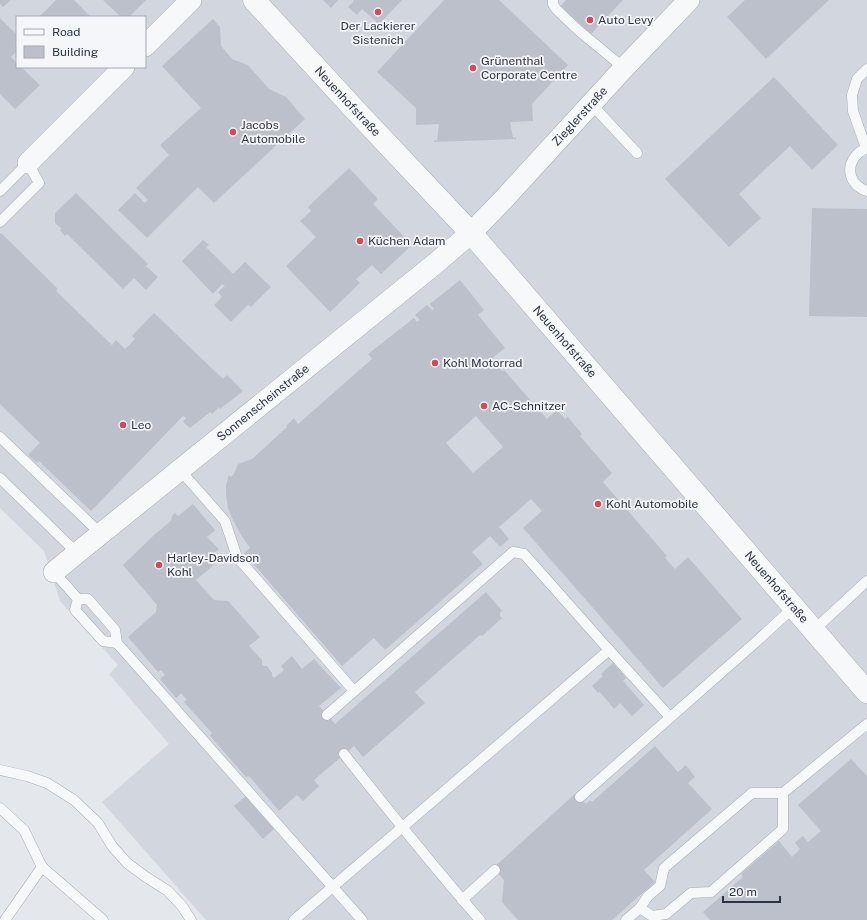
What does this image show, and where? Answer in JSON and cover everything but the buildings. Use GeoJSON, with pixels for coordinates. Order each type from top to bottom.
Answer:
{"type":"FeatureCollection","features":[{"type":"Feature","properties":{"kind":"street"},"geometry":{"type":"LineString","coordinates":[[146,45],[191,0]]}},
{"type":"Feature","properties":{"kind":"street","name":"Neuenhofstraße"},"geometry":{"type":"LineString","coordinates":[[254,0],[471,233],[867,692]]}},
{"type":"Feature","properties":{"kind":"street","name":"Zieglerstraße"},"geometry":{"type":"LineString","coordinates":[[471,233],[689,0]]}},
{"type":"Feature","properties":{"kind":"street"},"geometry":{"type":"LineString","coordinates":[[28,163],[123,68]]}},
{"type":"Feature","properties":{"kind":"street","name":"Sonnenscheinstraße"},"geometry":{"type":"LineString","coordinates":[[54,572],[430,268],[471,233]]}},
{"type":"Feature","properties":{"kind":"lane"},"geometry":{"type":"LineString","coordinates":[[553,0],[553,4],[556,9],[578,30],[624,68]]}},
{"type":"Feature","properties":{"kind":"lane"},"geometry":{"type":"LineString","coordinates":[[867,69],[857,79],[852,95],[853,111],[866,148],[856,154],[850,168],[854,183],[859,188],[867,191]]}},
{"type":"Feature","properties":{"kind":"lane"},"geometry":{"type":"LineString","coordinates":[[592,105],[637,153]]}},
{"type":"Feature","properties":{"kind":"lane"},"geometry":{"type":"LineString","coordinates":[[0,191],[28,163],[38,183],[0,222]]}},
{"type":"Feature","properties":{"kind":"lane"},"geometry":{"type":"LineString","coordinates":[[0,436],[101,534]]}},
{"type":"Feature","properties":{"kind":"lane"},"geometry":{"type":"LineString","coordinates":[[180,470],[225,521],[237,557],[354,691]]}},
{"type":"Feature","properties":{"kind":"lane"},"geometry":{"type":"LineString","coordinates":[[0,478],[77,553]]}},
{"type":"Feature","properties":{"kind":"lane"},"geometry":{"type":"LineString","coordinates":[[327,715],[513,552],[524,554],[670,717]]}},
{"type":"Feature","properties":{"kind":"lane"},"geometry":{"type":"LineString","coordinates":[[54,572],[78,599],[88,599],[114,630],[116,643],[362,920]]}},
{"type":"Feature","properties":{"kind":"lane"},"geometry":{"type":"LineString","coordinates":[[814,630],[865,588]]}},
{"type":"Feature","properties":{"kind":"lane"},"geometry":{"type":"LineString","coordinates":[[78,599],[75,610],[103,642],[116,643]]}},
{"type":"Feature","properties":{"kind":"lane"},"geometry":{"type":"LineString","coordinates":[[580,797],[794,607]]}},
{"type":"Feature","properties":{"kind":"lane"},"geometry":{"type":"LineString","coordinates":[[294,920],[609,650]]}},
{"type":"Feature","properties":{"kind":"lane"},"geometry":{"type":"LineString","coordinates":[[626,920],[640,908],[648,896],[660,886],[664,868],[752,793],[783,793],[867,724]]}},
{"type":"Feature","properties":{"kind":"lane"},"geometry":{"type":"LineString","coordinates":[[344,754],[462,900],[480,920]]}},
{"type":"Feature","properties":{"kind":"lane"},"geometry":{"type":"LineString","coordinates":[[0,770],[27,776],[47,783],[74,800],[98,823],[112,846],[127,863],[168,891],[182,906],[191,920]]}},
{"type":"Feature","properties":{"kind":"lane"},"geometry":{"type":"LineString","coordinates":[[640,908],[652,916],[666,914],[691,893],[711,892],[783,829],[783,793]]}},
{"type":"Feature","properties":{"kind":"lane"},"geometry":{"type":"LineString","coordinates":[[0,808],[24,830],[42,867],[103,920]]}},
{"type":"Feature","properties":{"kind":"lane"},"geometry":{"type":"LineString","coordinates":[[5,920],[42,867]]}},
{"type":"Feature","properties":{"kind":"lane"},"geometry":{"type":"LineString","coordinates":[[462,900],[495,870]]}},
{"type":"Feature","properties":{"kind":"shaded area"},"geometry":{"type":"Polygon","coordinates":[[[0,0],[867,0],[867,920],[206,920],[102,802],[169,744],[109,674],[118,665],[60,601],[44,551],[0,508],[0,0]]]}},
{"type":"Feature","properties":{"kind":"place","name":"Der Lackierer Sistenich"},"geometry":{"type":"Point","coordinates":[378,12]}},
{"type":"Feature","properties":{"kind":"place","name":"Auto Levy"},"geometry":{"type":"Point","coordinates":[590,20]}},
{"type":"Feature","properties":{"kind":"place","name":"Grünenthal Corporate Centre"},"geometry":{"type":"Point","coordinates":[473,68]}},
{"type":"Feature","properties":{"kind":"place","name":"Jacobs Automobile"},"geometry":{"type":"Point","coordinates":[233,132]}},
{"type":"Feature","properties":{"kind":"place","name":"Küchen Adam"},"geometry":{"type":"Point","coordinates":[360,241]}},
{"type":"Feature","properties":{"kind":"place","name":"Kohl Motorrad"},"geometry":{"type":"Point","coordinates":[435,363]}},
{"type":"Feature","properties":{"kind":"place","name":"AC-Schnitzer"},"geometry":{"type":"Point","coordinates":[484,406]}},
{"type":"Feature","properties":{"kind":"place","name":"Leo"},"geometry":{"type":"Point","coordinates":[123,425]}},
{"type":"Feature","properties":{"kind":"place","name":"Kohl Automobile"},"geometry":{"type":"Point","coordinates":[598,504]}},
{"type":"Feature","properties":{"kind":"place","name":"Harley-Davidson Kohl"},"geometry":{"type":"Point","coordinates":[159,565]}}]}
